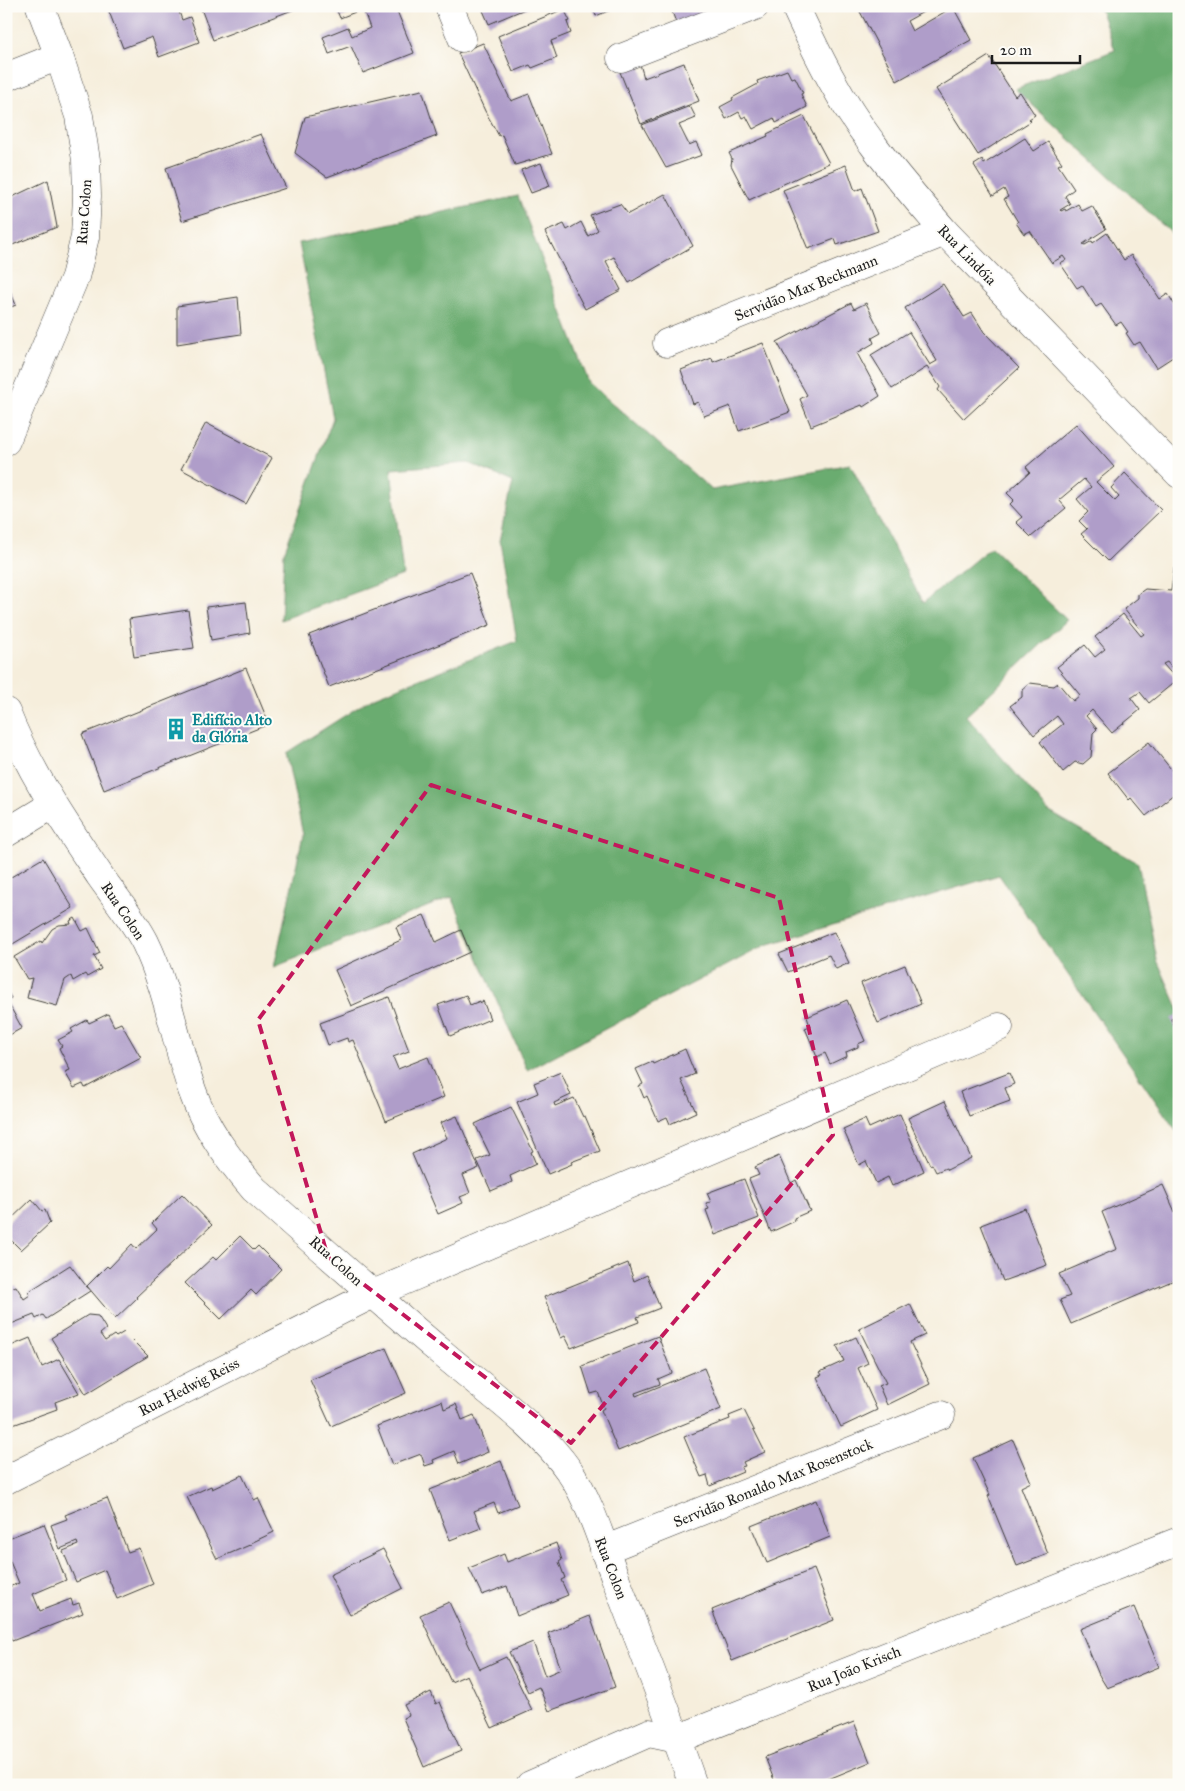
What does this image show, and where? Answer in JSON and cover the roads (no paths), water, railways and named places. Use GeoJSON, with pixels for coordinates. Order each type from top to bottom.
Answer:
{"type":"FeatureCollection","features":[{"type":"Feature","properties":{"kind":"street","name":"Rua Colon"},"geometry":{"type":"LineString","coordinates":[[6,441],[75,276],[85,237],[87,196],[79,116],[40,6]]}},
{"type":"Feature","properties":{"kind":"street"},"geometry":{"type":"LineString","coordinates":[[449,6],[462,38]]}},
{"type":"Feature","properties":{"kind":"street"},"geometry":{"type":"LineString","coordinates":[[621,58],[755,6]]}},
{"type":"Feature","properties":{"kind":"street","name":"Rua Lindóia"},"geometry":{"type":"LineString","coordinates":[[795,6],[816,51],[848,108],[866,136],[908,190],[945,232],[1179,474]]}},
{"type":"Feature","properties":{"kind":"street"},"geometry":{"type":"LineString","coordinates":[[6,77],[59,56]]}},
{"type":"Feature","properties":{"kind":"street","name":"Servidão Max Beckmann"},"geometry":{"type":"LineString","coordinates":[[667,344],[945,232]]}},
{"type":"Feature","properties":{"kind":"street","name":"Rua Colon"},"geometry":{"type":"LineString","coordinates":[[6,712],[28,763],[52,805],[144,940],[157,969],[192,1091],[203,1118],[237,1169],[254,1189],[373,1294],[532,1429],[557,1454],[571,1474],[583,1496],[693,1785]]}},
{"type":"Feature","properties":{"kind":"street"},"geometry":{"type":"LineString","coordinates":[[6,833],[52,805]]}},
{"type":"Feature","properties":{"kind":"street","name":"Rua Hedwig Reiss"},"geometry":{"type":"LineString","coordinates":[[6,1480],[373,1294],[999,1027]]}},
{"type":"Feature","properties":{"kind":"street","name":"Servidão Ronaldo Max Rosenstock"},"geometry":{"type":"LineString","coordinates":[[604,1550],[941,1415]]}},
{"type":"Feature","properties":{"kind":"street","name":"Rua João Krisch"},"geometry":{"type":"LineString","coordinates":[[677,1739],[1179,1541]]}},
{"type":"Feature","properties":{"kind":"street"},"geometry":{"type":"LineString","coordinates":[[530,1785],[649,1733],[677,1739]]}},
{"type":"Feature","properties":{"kind":"place","name":"Edifício Alto da Glória"},"geometry":{"type":"Point","coordinates":[176,729]}}]}
